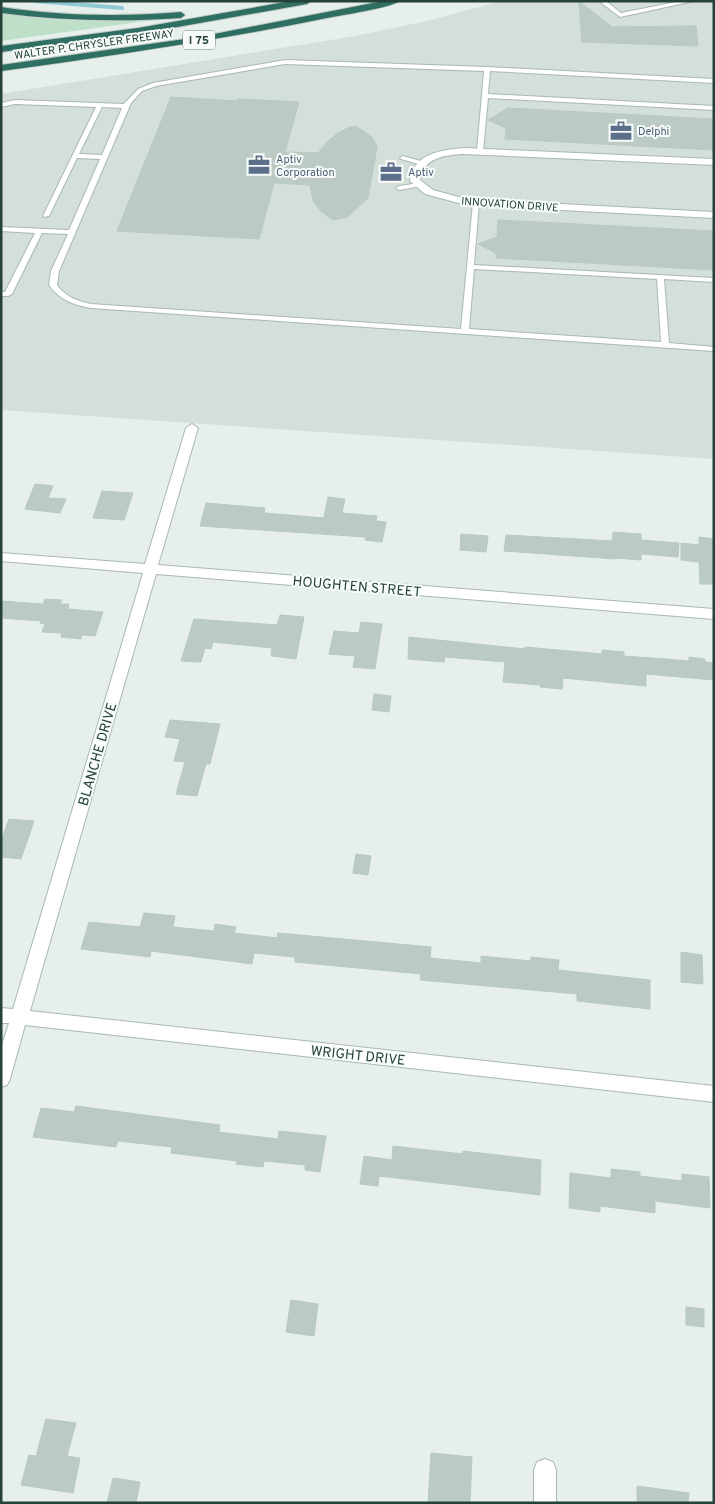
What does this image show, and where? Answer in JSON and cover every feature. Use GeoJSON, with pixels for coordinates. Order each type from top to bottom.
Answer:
{"type":"FeatureCollection","features":[{"type":"Feature","properties":{"kind":"highway"},"geometry":{"type":"LineString","coordinates":[[1,10],[52,16],[118,19],[186,14],[295,1]]}},
{"type":"Feature","properties":{"kind":"highway","name":"WALTER P. CHRYSLER FREEWAY"},"geometry":{"type":"LineString","coordinates":[[1,49],[138,31],[308,1]]}},
{"type":"Feature","properties":{"kind":"highway","name":"WALTER P. CHRYSLER FREEWAY"},"geometry":{"type":"LineString","coordinates":[[1,68],[214,38],[311,20],[396,1]]}},
{"type":"Feature","properties":{"kind":"street"},"geometry":{"type":"LineString","coordinates":[[419,185],[415,181],[415,174],[422,163],[444,153],[480,151],[714,162]]}},
{"type":"Feature","properties":{"kind":"street","name":"INNOVATION DRIVE"},"geometry":{"type":"LineString","coordinates":[[419,185],[441,197],[476,203],[714,215]]}},
{"type":"Feature","properties":{"kind":"street","name":"BLANCHE DRIVE"},"geometry":{"type":"LineString","coordinates":[[1,1079],[192,428]]}},
{"type":"Feature","properties":{"kind":"street","name":"HOUGHTEN STREET"},"geometry":{"type":"LineString","coordinates":[[1,557],[714,614]]}},
{"type":"Feature","properties":{"kind":"street","name":"WRIGHT DRIVE"},"geometry":{"type":"LineString","coordinates":[[1,1015],[714,1094]]}},
{"type":"Feature","properties":{"kind":"street"},"geometry":{"type":"LineString","coordinates":[[545,1470],[545,1503]]}},
{"type":"Feature","properties":{"kind":"lane"},"geometry":{"type":"LineString","coordinates":[[602,1],[620,15],[689,1]]}},
{"type":"Feature","properties":{"kind":"lane"},"geometry":{"type":"LineString","coordinates":[[714,81],[284,62],[155,84],[140,90],[132,96],[126,106],[55,271],[53,285],[59,294],[77,303],[91,306],[714,349]]}},
{"type":"Feature","properties":{"kind":"lane"},"geometry":{"type":"LineString","coordinates":[[480,151],[487,70]]}},
{"type":"Feature","properties":{"kind":"lane"},"geometry":{"type":"LineString","coordinates":[[485,96],[714,108]]}},
{"type":"Feature","properties":{"kind":"lane"},"geometry":{"type":"LineString","coordinates":[[1,105],[16,102],[126,106]]}},
{"type":"Feature","properties":{"kind":"lane"},"geometry":{"type":"LineString","coordinates":[[46,216],[100,105]]}},
{"type":"Feature","properties":{"kind":"lane"},"geometry":{"type":"LineString","coordinates":[[76,156],[104,157]]}},
{"type":"Feature","properties":{"kind":"lane"},"geometry":{"type":"LineString","coordinates":[[404,158],[422,163]]}},
{"type":"Feature","properties":{"kind":"lane"},"geometry":{"type":"LineString","coordinates":[[399,188],[419,185]]}},
{"type":"Feature","properties":{"kind":"lane"},"geometry":{"type":"LineString","coordinates":[[465,331],[476,203]]}},
{"type":"Feature","properties":{"kind":"lane"},"geometry":{"type":"LineString","coordinates":[[1,229],[72,232]]}},
{"type":"Feature","properties":{"kind":"lane"},"geometry":{"type":"LineString","coordinates":[[1,294],[8,294],[39,231]]}},
{"type":"Feature","properties":{"kind":"lane"},"geometry":{"type":"LineString","coordinates":[[470,267],[714,280]]}},
{"type":"Feature","properties":{"kind":"lane"},"geometry":{"type":"LineString","coordinates":[[660,277],[665,345]]}},
{"type":"Feature","properties":{"kind":"shaded area"},"geometry":{"type":"Polygon","coordinates":[[[502,1],[714,1],[714,459],[1,410],[1,94],[355,36],[427,21],[502,1]]]}},
{"type":"Feature","properties":{"kind":"green space"},"geometry":{"type":"Polygon","coordinates":[[[1,13],[61,20],[161,19],[1,41],[1,13]]]}},
{"type":"Feature","properties":{"kind":"building"},"geometry":{"type":"Polygon","coordinates":[[[579,1],[612,27],[696,26],[698,46],[582,42],[579,1]]]}},
{"type":"Feature","properties":{"kind":"building","name":"Aptiv Corporation"},"geometry":{"type":"Polygon","coordinates":[[[171,97],[299,102],[285,152],[318,153],[338,133],[355,126],[372,137],[377,147],[368,198],[347,217],[333,220],[321,211],[313,201],[310,185],[274,183],[259,239],[117,231],[171,97]]]}},
{"type":"Feature","properties":{"kind":"building"},"geometry":{"type":"Polygon","coordinates":[[[508,108],[714,119],[714,150],[505,139],[506,128],[488,120],[508,108]]]}},
{"type":"Feature","properties":{"kind":"building"},"geometry":{"type":"Polygon","coordinates":[[[498,220],[714,231],[714,270],[496,258],[496,253],[478,244],[497,237],[498,220]]]}},
{"type":"Feature","properties":{"kind":"building"},"geometry":{"type":"Polygon","coordinates":[[[35,484],[53,486],[48,498],[66,499],[60,513],[25,509],[35,484]]]}},
{"type":"Feature","properties":{"kind":"building"},"geometry":{"type":"Polygon","coordinates":[[[102,491],[133,493],[124,520],[93,518],[102,491]]]}},
{"type":"Feature","properties":{"kind":"building"},"geometry":{"type":"Polygon","coordinates":[[[328,497],[345,499],[342,513],[377,516],[376,521],[386,522],[382,542],[365,540],[366,537],[200,526],[206,503],[265,508],[264,513],[324,518],[328,497]]]}},
{"type":"Feature","properties":{"kind":"building"},"geometry":{"type":"Polygon","coordinates":[[[613,532],[641,534],[641,540],[679,543],[678,557],[641,554],[641,560],[504,551],[506,535],[612,541],[613,532]]]}},
{"type":"Feature","properties":{"kind":"building"},"geometry":{"type":"Polygon","coordinates":[[[461,534],[488,536],[486,552],[460,550],[461,534]]]}},
{"type":"Feature","properties":{"kind":"building"},"geometry":{"type":"Polygon","coordinates":[[[699,537],[714,539],[714,584],[700,584],[699,562],[681,560],[681,543],[699,545],[699,537]]]}},
{"type":"Feature","properties":{"kind":"building"},"geometry":{"type":"Polygon","coordinates":[[[45,599],[62,600],[60,604],[69,604],[68,609],[103,612],[95,636],[82,635],[81,639],[61,637],[62,633],[42,632],[45,624],[40,623],[41,621],[1,618],[1,601],[43,604],[45,599]]]}},
{"type":"Feature","properties":{"kind":"building"},"geometry":{"type":"Polygon","coordinates":[[[280,615],[304,617],[296,659],[271,656],[272,648],[213,642],[211,649],[205,648],[201,662],[181,661],[194,619],[277,625],[280,615]]]}},
{"type":"Feature","properties":{"kind":"building"},"geometry":{"type":"Polygon","coordinates":[[[361,622],[382,624],[375,669],[353,667],[355,656],[329,654],[334,631],[359,633],[361,622]]]}},
{"type":"Feature","properties":{"kind":"building"},"geometry":{"type":"Polygon","coordinates":[[[409,637],[525,649],[525,647],[602,654],[602,650],[624,652],[624,656],[689,661],[689,657],[705,659],[705,662],[714,663],[714,680],[646,674],[646,686],[563,678],[562,689],[503,682],[505,662],[445,657],[444,662],[408,659],[409,637]]]}},
{"type":"Feature","properties":{"kind":"building"},"geometry":{"type":"Polygon","coordinates":[[[374,694],[391,696],[389,712],[372,710],[374,694]]]}},
{"type":"Feature","properties":{"kind":"building"},"geometry":{"type":"Polygon","coordinates":[[[170,720],[220,724],[210,764],[206,764],[197,796],[176,794],[185,762],[174,761],[180,739],[165,737],[170,720]]]}},
{"type":"Feature","properties":{"kind":"building"},"geometry":{"type":"Polygon","coordinates":[[[9,819],[34,821],[21,859],[1,857],[1,841],[9,819]]]}},
{"type":"Feature","properties":{"kind":"building"},"geometry":{"type":"Polygon","coordinates":[[[356,854],[371,856],[368,875],[353,873],[356,854]]]}},
{"type":"Feature","properties":{"kind":"building"},"geometry":{"type":"Polygon","coordinates":[[[144,913],[175,916],[173,927],[214,931],[215,924],[236,927],[234,933],[277,938],[278,933],[431,947],[430,958],[481,963],[481,956],[531,961],[531,957],[559,960],[558,970],[650,980],[650,1009],[577,1001],[577,994],[420,980],[421,974],[295,962],[295,957],[254,953],[252,964],[151,951],[150,957],[81,949],[89,922],[140,927],[144,913]]]}},
{"type":"Feature","properties":{"kind":"building"},"geometry":{"type":"Polygon","coordinates":[[[681,952],[702,955],[703,984],[681,982],[681,952]]]}},
{"type":"Feature","properties":{"kind":"building"},"geometry":{"type":"Polygon","coordinates":[[[76,1106],[220,1125],[219,1132],[278,1139],[279,1131],[326,1136],[320,1172],[305,1170],[305,1165],[264,1161],[263,1167],[236,1164],[237,1161],[171,1153],[172,1147],[118,1141],[116,1147],[33,1137],[41,1108],[74,1112],[76,1106]]]}},
{"type":"Feature","properties":{"kind":"building"},"geometry":{"type":"Polygon","coordinates":[[[393,1146],[463,1154],[463,1151],[541,1160],[540,1195],[379,1176],[378,1186],[360,1184],[364,1156],[392,1160],[393,1146]]]}},
{"type":"Feature","properties":{"kind":"building"},"geometry":{"type":"Polygon","coordinates":[[[611,1169],[640,1172],[640,1176],[682,1181],[682,1174],[709,1177],[710,1208],[655,1201],[655,1213],[600,1206],[600,1212],[569,1208],[570,1173],[611,1178],[611,1169]]]}},
{"type":"Feature","properties":{"kind":"building"},"geometry":{"type":"Polygon","coordinates":[[[291,1300],[318,1304],[314,1336],[286,1332],[291,1300]]]}},
{"type":"Feature","properties":{"kind":"building"},"geometry":{"type":"Polygon","coordinates":[[[686,1307],[704,1309],[704,1327],[686,1325],[686,1307]]]}},
{"type":"Feature","properties":{"kind":"building"},"geometry":{"type":"Polygon","coordinates":[[[46,1419],[76,1423],[67,1456],[80,1458],[73,1493],[21,1485],[29,1455],[36,1456],[46,1419]]]}},
{"type":"Feature","properties":{"kind":"building"},"geometry":{"type":"Polygon","coordinates":[[[431,1453],[472,1457],[470,1503],[428,1503],[431,1453]]]}},
{"type":"Feature","properties":{"kind":"building"},"geometry":{"type":"Polygon","coordinates":[[[113,1478],[140,1482],[136,1503],[107,1503],[113,1478]]]}},
{"type":"Feature","properties":{"kind":"building"},"geometry":{"type":"Polygon","coordinates":[[[637,1486],[689,1493],[688,1503],[637,1503],[637,1486]]]}},
{"type":"Feature","properties":{"kind":"waterway"},"geometry":{"type":"LineString","coordinates":[[35,1],[122,8]]}},
{"type":"Feature","properties":{"kind":"place","name":"Delphi"},"geometry":{"type":"Point","coordinates":[621,131]}},
{"type":"Feature","properties":{"kind":"place","name":"Aptiv Corporation"},"geometry":{"type":"Point","coordinates":[259,165]}},
{"type":"Feature","properties":{"kind":"place","name":"Aptiv"},"geometry":{"type":"Point","coordinates":[391,172]}}]}
